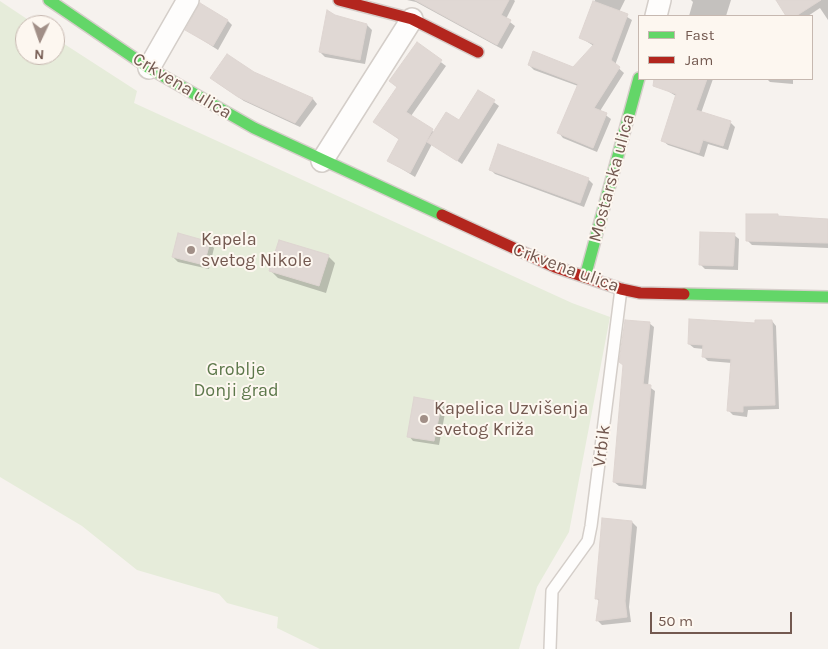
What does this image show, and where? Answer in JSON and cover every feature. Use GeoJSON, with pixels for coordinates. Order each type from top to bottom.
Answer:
{"type":"FeatureCollection","features":[{"type":"Feature","properties":{"kind":"street","name":"Crkvena ulica"},"geometry":{"type":"LineString","coordinates":[[49,0],[149,68],[245,124],[527,255],[584,277],[621,289],[661,295],[828,297]]}},
{"type":"Feature","properties":{"kind":"street"},"geometry":{"type":"LineString","coordinates":[[149,68],[188,0]]}},
{"type":"Feature","properties":{"kind":"street"},"geometry":{"type":"LineString","coordinates":[[339,0],[412,19],[478,52]]}},
{"type":"Feature","properties":{"kind":"street"},"geometry":{"type":"LineString","coordinates":[[656,15],[660,0]]}},
{"type":"Feature","properties":{"kind":"street"},"geometry":{"type":"LineString","coordinates":[[322,160],[412,19]]}},
{"type":"Feature","properties":{"kind":"street","name":"Mostarska ulica"},"geometry":{"type":"LineString","coordinates":[[584,277],[638,80]]}},
{"type":"Feature","properties":{"kind":"lane","name":"Vrbik"},"geometry":{"type":"LineString","coordinates":[[550,649],[552,591],[588,541],[592,526],[621,289]]}},
{"type":"Feature","properties":{"kind":"green space","name":"Groblje Donji grad"},"geometry":{"type":"Polygon","coordinates":[[[0,1],[21,15],[15,15],[15,65],[65,65],[65,44],[137,91],[134,103],[572,303],[610,317],[569,532],[537,587],[519,649],[320,649],[277,628],[278,617],[227,603],[219,594],[137,570],[82,526],[0,477],[0,1]]]}},
{"type":"Feature","properties":{"kind":"building"},"geometry":{"type":"Polygon","coordinates":[[[415,0],[509,0],[501,15],[511,20],[497,45],[415,0]]]}},
{"type":"Feature","properties":{"kind":"building"},"geometry":{"type":"Polygon","coordinates":[[[776,0],[821,0],[798,15],[785,15],[776,0]]]}},
{"type":"Feature","properties":{"kind":"building"},"geometry":{"type":"Polygon","coordinates":[[[593,1],[628,14],[611,60],[620,67],[594,108],[607,113],[593,148],[557,133],[578,84],[528,65],[533,51],[573,67],[594,44],[579,38],[593,1]]]}},
{"type":"Feature","properties":{"kind":"building"},"geometry":{"type":"Polygon","coordinates":[[[200,3],[228,20],[213,46],[185,30],[200,3]]]}},
{"type":"Feature","properties":{"kind":"building"},"geometry":{"type":"Polygon","coordinates":[[[327,10],[335,15],[367,24],[360,60],[319,52],[327,10]]]}},
{"type":"Feature","properties":{"kind":"building"},"geometry":{"type":"Polygon","coordinates":[[[417,42],[442,60],[406,112],[433,129],[410,173],[387,161],[399,139],[373,122],[397,87],[389,81],[417,42]]]}},
{"type":"Feature","properties":{"kind":"building"},"geometry":{"type":"Polygon","coordinates":[[[227,54],[254,72],[313,98],[295,123],[238,97],[210,78],[227,54]]]}},
{"type":"Feature","properties":{"kind":"building"},"geometry":{"type":"Polygon","coordinates":[[[654,80],[707,80],[696,110],[731,121],[723,146],[703,140],[699,153],[661,141],[676,94],[653,86],[654,80]]]}},
{"type":"Feature","properties":{"kind":"building"},"geometry":{"type":"Polygon","coordinates":[[[478,90],[495,100],[457,161],[427,142],[446,112],[459,120],[478,90]]]}},
{"type":"Feature","properties":{"kind":"building"},"geometry":{"type":"Polygon","coordinates":[[[498,144],[589,178],[580,203],[489,170],[498,144]]]}},
{"type":"Feature","properties":{"kind":"building"},"geometry":{"type":"Polygon","coordinates":[[[746,214],[778,214],[778,216],[828,219],[828,243],[746,241],[746,214]]]}},
{"type":"Feature","properties":{"kind":"building"},"geometry":{"type":"Polygon","coordinates":[[[700,232],[735,233],[733,266],[699,265],[700,232]]]}},
{"type":"Feature","properties":{"kind":"building","name":"Kapela svetog Nikole"},"geometry":{"type":"Polygon","coordinates":[[[178,233],[210,242],[204,265],[172,257],[178,233]]]}},
{"type":"Feature","properties":{"kind":"building"},"geometry":{"type":"Polygon","coordinates":[[[279,240],[329,255],[319,286],[269,271],[279,240]]]}},
{"type":"Feature","properties":{"kind":"building"},"geometry":{"type":"Polygon","coordinates":[[[689,319],[755,323],[755,320],[772,320],[775,405],[743,406],[743,412],[727,411],[731,359],[702,357],[703,345],[688,344],[689,319]]]}},
{"type":"Feature","properties":{"kind":"building"},"geometry":{"type":"Polygon","coordinates":[[[625,320],[650,322],[643,384],[651,385],[642,485],[613,482],[623,365],[619,362],[625,320]]]}},
{"type":"Feature","properties":{"kind":"building","name":"Kapelica Uzvišenja svetog Križa"},"geometry":{"type":"Polygon","coordinates":[[[414,397],[442,402],[434,441],[407,437],[414,397]]]}},
{"type":"Feature","properties":{"kind":"building"},"geometry":{"type":"Polygon","coordinates":[[[602,518],[632,521],[625,601],[627,617],[596,621],[599,599],[595,599],[602,518]]]}},
{"type":"Feature","properties":{"kind":"traffic: fast"},"geometry":{"type":"LineString","coordinates":[[49,0],[149,68],[254,128],[442,215]]}},
{"type":"Feature","properties":{"kind":"traffic: fast"},"geometry":{"type":"LineString","coordinates":[[585,277],[638,80]]}},
{"type":"Feature","properties":{"kind":"traffic: fast"},"geometry":{"type":"LineString","coordinates":[[684,294],[828,297]]}},
{"type":"Feature","properties":{"kind":"traffic: jam"},"geometry":{"type":"LineString","coordinates":[[339,0],[412,19],[478,52]]}},
{"type":"Feature","properties":{"kind":"traffic: jam"},"geometry":{"type":"LineString","coordinates":[[442,215],[555,267],[621,289],[640,293],[684,294]]}},
{"type":"Feature","properties":{"kind":"place","name":"Kapela svetog Nikole"},"geometry":{"type":"Point","coordinates":[191,250]}},
{"type":"Feature","properties":{"kind":"place","name":"Kapelica Uzvišenja svetog Križa"},"geometry":{"type":"Point","coordinates":[424,419]}}]}
